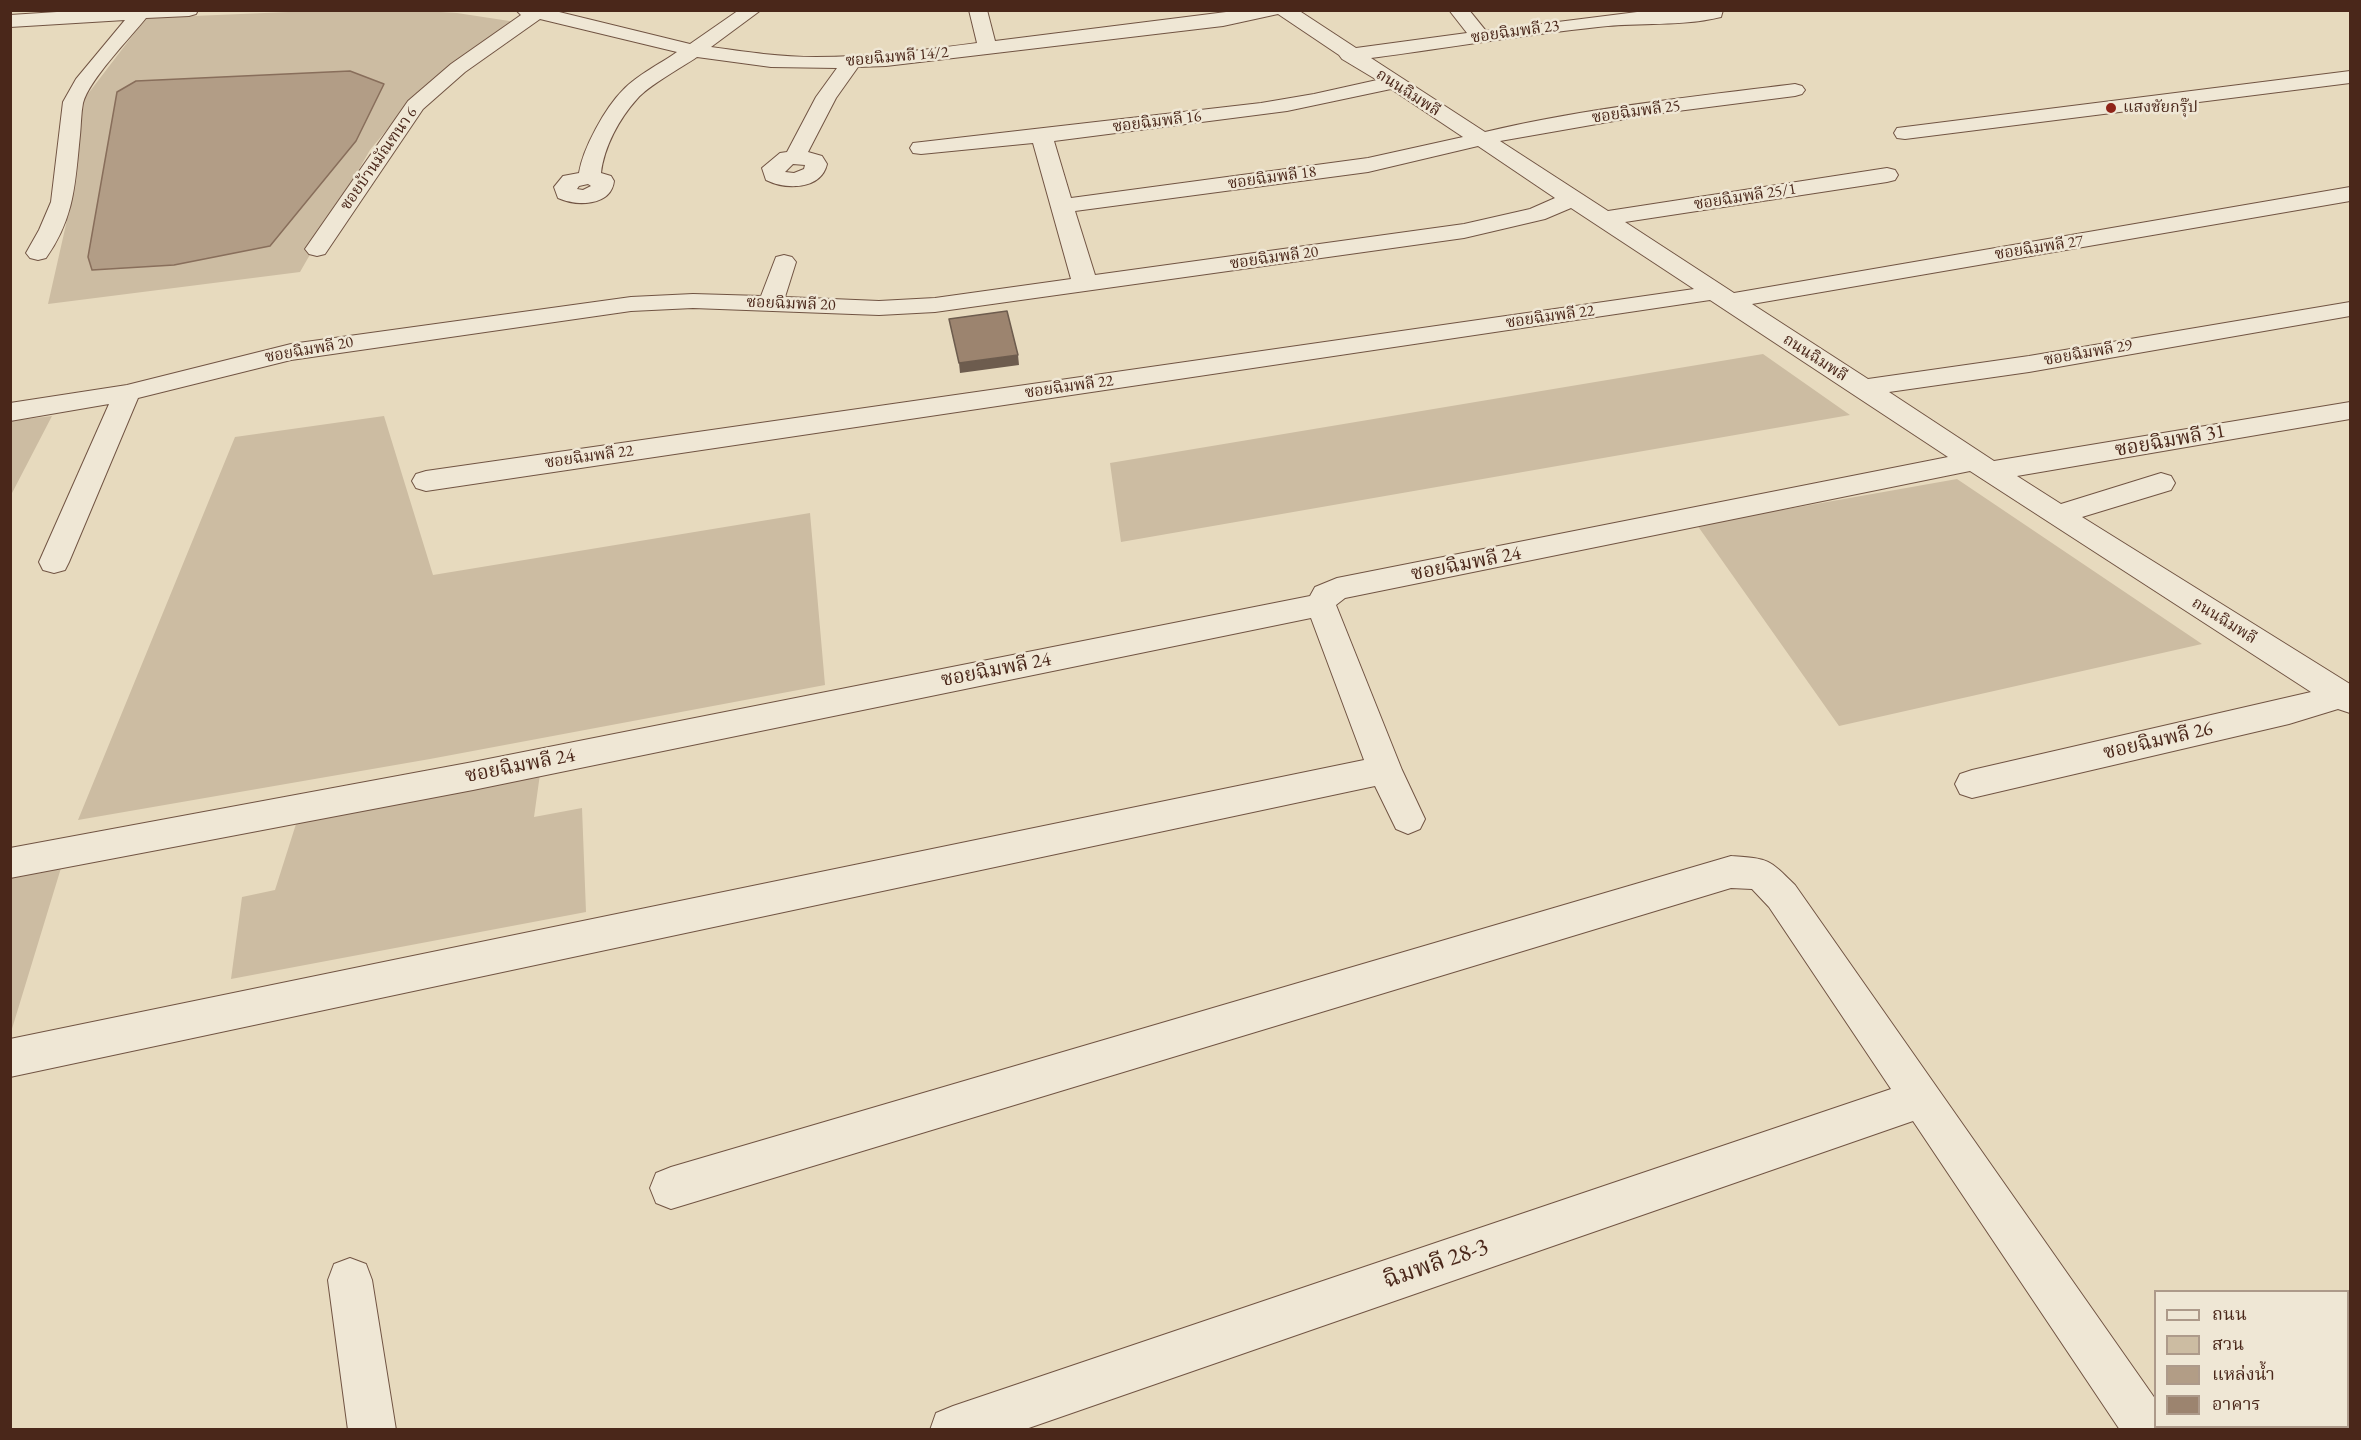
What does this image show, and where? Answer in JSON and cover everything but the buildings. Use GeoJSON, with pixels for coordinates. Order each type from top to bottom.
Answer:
{"type":"FeatureCollection","features":[{"type":"Feature","properties":{"kind":"street"},"geometry":{"type":"LineString","coordinates":[[10,21],[189,10]]}},
{"type":"Feature","properties":{"kind":"street"},"geometry":{"type":"LineString","coordinates":[[589,177],[592,158],[605,131],[630,94],[752,10]]}},
{"type":"Feature","properties":{"kind":"street"},"geometry":{"type":"LineString","coordinates":[[978,10],[981,29],[988,48]]}},
{"type":"Feature","properties":{"kind":"street","name":"ซอยฉิมพลี 14/2"},"geometry":{"type":"LineString","coordinates":[[540,12],[692,50],[771,61],[852,62],[1212,21],[1272,10]]}},
{"type":"Feature","properties":{"kind":"street","name":"ถนนฉิมพลี"},"geometry":{"type":"LineString","coordinates":[[1284,10],[1349,55],[2057,515],[2347,698]]}},
{"type":"Feature","properties":{"kind":"street"},"geometry":{"type":"LineString","coordinates":[[1458,10],[1480,36]]}},
{"type":"Feature","properties":{"kind":"street","name":"ซอยฉิมพลี 23"},"geometry":{"type":"LineString","coordinates":[[1349,55],[1480,36],[1593,16],[1691,18],[1714,13],[1714,10]]}},
{"type":"Feature","properties":{"kind":"street","name":"ซอยบ้านมัณฑนา 6"},"geometry":{"type":"LineString","coordinates":[[317,249],[415,105],[458,68],[540,12]]}},
{"type":"Feature","properties":{"kind":"street"},"geometry":{"type":"LineString","coordinates":[[38,253],[51,230],[62,202],[74,102],[83,83],[140,14]]}},
{"type":"Feature","properties":{"kind":"street"},"geometry":{"type":"LineString","coordinates":[[795,157],[826,97],[852,62]]}},
{"type":"Feature","properties":{"kind":"street"},"geometry":{"type":"LineString","coordinates":[[1905,133],[2350,77]]}},
{"type":"Feature","properties":{"kind":"street","name":"ซอยฉิมพลี 16"},"geometry":{"type":"LineString","coordinates":[[921,148],[1042,136],[1315,102],[1392,82]]}},
{"type":"Feature","properties":{"kind":"street","name":"ซอยฉิมพลี 25"},"geometry":{"type":"LineString","coordinates":[[1479,138],[1654,108],[1795,90]]}},
{"type":"Feature","properties":{"kind":"street"},"geometry":{"type":"LineString","coordinates":[[1042,136],[1085,284]]}},
{"type":"Feature","properties":{"kind":"street","name":"ซอยฉิมพลี 18"},"geometry":{"type":"LineString","coordinates":[[1063,206],[1368,165],[1479,138]]}},
{"type":"Feature","properties":{"kind":"street","name":"ซอยฉิมพลี 25/1"},"geometry":{"type":"LineString","coordinates":[[1602,219],[1887,175]]}},
{"type":"Feature","properties":{"kind":"street","name":"ซอยฉิมพลี 27"},"geometry":{"type":"LineString","coordinates":[[1720,296],[2243,214],[2350,194]]}},
{"type":"Feature","properties":{"kind":"street","name":"ซอยฉิมพลี 20"},"geometry":{"type":"LineString","coordinates":[[10,412],[127,393],[291,352],[373,339],[632,304],[693,301],[879,308],[935,305],[1464,231],[1537,214],[1572,199]]}},
{"type":"Feature","properties":{"kind":"street"},"geometry":{"type":"LineString","coordinates":[[771,303],[784,262]]}},
{"type":"Feature","properties":{"kind":"street","name":"ซอยฉิมพลี 22"},"geometry":{"type":"LineString","coordinates":[[426,481],[1696,296],[1720,296]]}},
{"type":"Feature","properties":{"kind":"street","name":"ซอยฉิมพลี 29"},"geometry":{"type":"LineString","coordinates":[[1862,388],[2029,364],[2350,309]]}},
{"type":"Feature","properties":{"kind":"street"},"geometry":{"type":"LineString","coordinates":[[54,562],[127,393]]}},
{"type":"Feature","properties":{"kind":"street","name":"ซอยฉิมพลี 31"},"geometry":{"type":"LineString","coordinates":[[1982,466],[2350,410]]}},
{"type":"Feature","properties":{"kind":"street","name":"ซอยฉิมพลี 24"},"geometry":{"type":"LineString","coordinates":[[10,863],[484,774],[1321,604],[1326,595],[1337,589],[1982,466]]}},
{"type":"Feature","properties":{"kind":"street"},"geometry":{"type":"LineString","coordinates":[[2057,515],[2161,483]]}},
{"type":"Feature","properties":{"kind":"street"},"geometry":{"type":"LineString","coordinates":[[1321,604],[1385,770],[1408,819]]}},
{"type":"Feature","properties":{"kind":"street","name":"ซอยฉิมพลี 26"},"geometry":{"type":"LineString","coordinates":[[1972,784],[2347,698]]}},
{"type":"Feature","properties":{"kind":"street"},"geometry":{"type":"LineString","coordinates":[[10,1058],[1385,770]]}},
{"type":"Feature","properties":{"kind":"street"},"geometry":{"type":"LineString","coordinates":[[671,1188],[1731,872],[1761,874],[1782,896],[2148,1430]]}},
{"type":"Feature","properties":{"kind":"street","name":"ฉิมพลี 28-3"},"geometry":{"type":"LineString","coordinates":[[952,1430],[1920,1099]]}},
{"type":"Feature","properties":{"kind":"street"},"geometry":{"type":"LineString","coordinates":[[350,1280],[372,1430]]}},
{"type":"Feature","properties":{"kind":"green space"},"geometry":{"type":"Polygon","coordinates":[[[409,10],[457,13],[516,22],[389,127],[370,150],[300,272],[48,304],[67,220],[84,99],[146,18],[312,11],[409,10]]]}},
{"type":"Feature","properties":{"kind":"green space"},"geometry":{"type":"Polygon","coordinates":[[[1763,354],[1850,415],[1121,542],[1110,463],[1763,354]]]}},
{"type":"Feature","properties":{"kind":"green space"},"geometry":{"type":"Polygon","coordinates":[[[52,416],[11,495],[11,421],[52,416]]]}},
{"type":"Feature","properties":{"kind":"green space"},"geometry":{"type":"Polygon","coordinates":[[[384,416],[433,575],[810,513],[825,685],[430,759],[78,820],[235,437],[384,416]]]}},
{"type":"Feature","properties":{"kind":"green space"},"geometry":{"type":"Polygon","coordinates":[[[1957,479],[2202,644],[1839,726],[1697,525],[1957,479]]]}},
{"type":"Feature","properties":{"kind":"green space"},"geometry":{"type":"Polygon","coordinates":[[[540,774],[534,817],[582,808],[586,912],[231,979],[242,897],[275,890],[296,824],[540,774]]]}},
{"type":"Feature","properties":{"kind":"green space"},"geometry":{"type":"Polygon","coordinates":[[[61,868],[11,1032],[11,877],[61,868]]]}},
{"type":"Feature","properties":{"kind":"water"},"geometry":{"type":"Polygon","coordinates":[[[350,71],[384,84],[356,141],[270,246],[174,265],[92,270],[88,257],[117,92],[136,81],[350,71]]]}},
{"type":"Feature","properties":{"kind":"place","name":"แสงชัยกรุ๊ป"},"geometry":{"type":"Point","coordinates":[2111,108]}}]}
